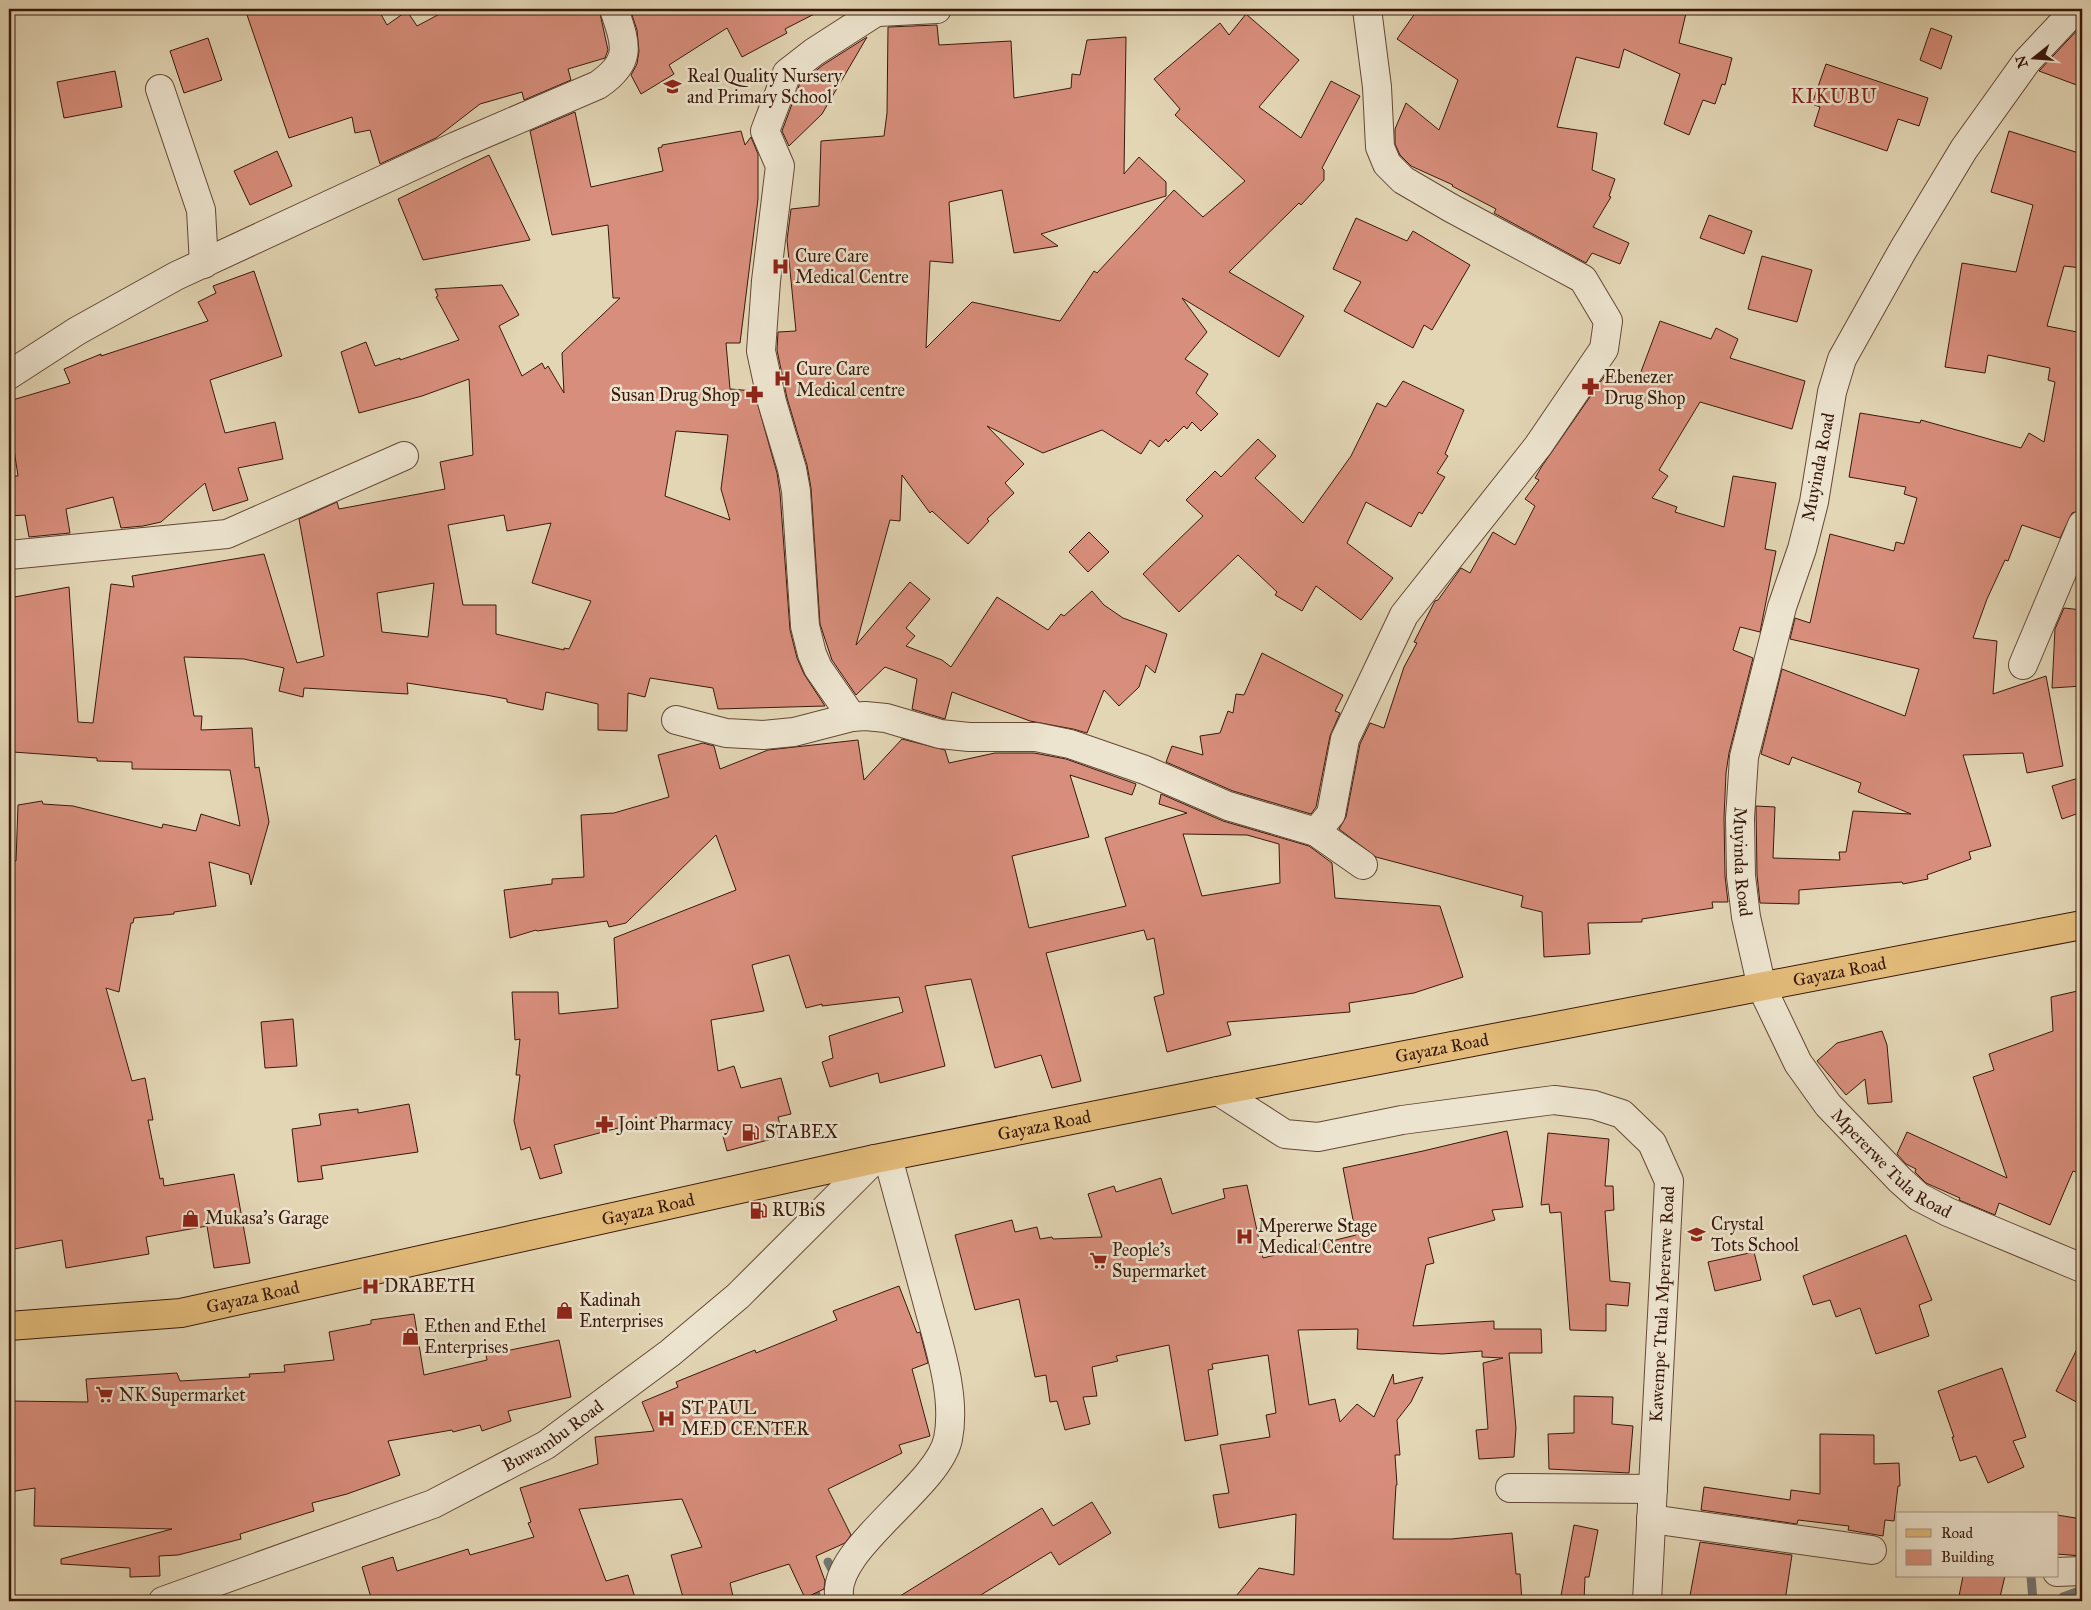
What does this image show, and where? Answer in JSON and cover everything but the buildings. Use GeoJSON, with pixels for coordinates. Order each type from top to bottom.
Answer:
{"type":"FeatureCollection","features":[{"type":"Feature","properties":{"kind":"main road","name":"Gayaza Road"},"geometry":{"type":"LineString","coordinates":[[9,1326],[181,1313],[882,1159],[1218,1091],[2082,925]]}},
{"type":"Feature","properties":{"kind":"street"},"geometry":{"type":"LineString","coordinates":[[9,375],[77,331],[176,276],[456,146],[598,85],[613,74],[621,63],[625,51],[614,9]]}},
{"type":"Feature","properties":{"kind":"street"},"geometry":{"type":"LineString","coordinates":[[852,717],[818,668],[812,654],[806,626],[796,491],[792,469],[770,394],[761,350],[766,281],[780,166],[765,131],[787,73],[814,52],[880,10],[936,9]]}},
{"type":"Feature","properties":{"kind":"street"},"geometry":{"type":"LineString","coordinates":[[1316,832],[1331,814],[1345,739],[1404,615],[1538,446],[1604,349],[1608,321],[1583,280],[1403,180],[1387,164],[1380,147],[1377,87],[1367,9]]}},
{"type":"Feature","properties":{"kind":"street","name":"Muyinda Road"},"geometry":{"type":"LineString","coordinates":[[1762,988],[1746,917],[1740,876],[1740,818],[1744,758],[1782,607],[1802,549],[1814,502],[1832,392],[1842,359],[1893,267],[1964,149],[2027,61],[2076,9]]}},
{"type":"Feature","properties":{"kind":"street"},"geometry":{"type":"LineString","coordinates":[[160,89],[201,210],[204,264]]}},
{"type":"Feature","properties":{"kind":"street"},"geometry":{"type":"LineString","coordinates":[[9,555],[227,534],[404,456]]}},
{"type":"Feature","properties":{"kind":"street"},"geometry":{"type":"LineString","coordinates":[[2023,665],[2082,525]]}},
{"type":"Feature","properties":{"kind":"street"},"geometry":{"type":"LineString","coordinates":[[676,720],[726,733],[763,735],[794,732],[852,717],[886,718],[940,734],[969,737],[1036,737],[1070,744],[1145,770],[1228,806],[1316,832],[1363,865]]}},
{"type":"Feature","properties":{"kind":"street","name":"Mpererwe Tula Road"},"geometry":{"type":"LineString","coordinates":[[1762,988],[1798,1063],[1828,1105],[1900,1180],[1919,1197],[1948,1212],[2082,1268]]}},
{"type":"Feature","properties":{"kind":"street","name":"Kawempe Ttula Mpererwe Road"},"geometry":{"type":"LineString","coordinates":[[1218,1091],[1286,1134],[1318,1137],[1402,1120],[1554,1100],[1594,1105],[1622,1114],[1652,1143],[1669,1181],[1647,1601]]}},
{"type":"Feature","properties":{"kind":"street"},"geometry":{"type":"LineString","coordinates":[[840,1601],[838,1596],[844,1571],[873,1531],[907,1498],[942,1458],[948,1438],[950,1414],[945,1369],[882,1159]]}},
{"type":"Feature","properties":{"kind":"street","name":"Buwambu Road"},"geometry":{"type":"LineString","coordinates":[[163,1601],[433,1504],[546,1445],[670,1353],[738,1296],[882,1159]]}},
{"type":"Feature","properties":{"kind":"street"},"geometry":{"type":"LineString","coordinates":[[1510,1488],[1653,1489]]}},
{"type":"Feature","properties":{"kind":"street"},"geometry":{"type":"LineString","coordinates":[[1651,1519],[1872,1550]]}},
{"type":"Feature","properties":{"kind":"street"},"geometry":{"type":"LineString","coordinates":[[2058,1572],[2082,1571]]}},
{"type":"Feature","properties":{"kind":"waterway"},"geometry":{"type":"LineString","coordinates":[[828,1562],[837,1579]]}},
{"type":"Feature","properties":{"kind":"waterway"},"geometry":{"type":"LineString","coordinates":[[2031,1578],[2033,1601]]}},
{"type":"Feature","properties":{"kind":"waterway"},"geometry":{"type":"LineString","coordinates":[[812,1581],[818,1601]]}},
{"type":"Feature","properties":{"kind":"waterway"},"geometry":{"type":"LineString","coordinates":[[2061,1601],[2063,1597],[2082,1590]]}},
{"type":"Feature","properties":{"kind":"place","name":"Real Quality Nursery and Primary School"},"geometry":{"type":"Point","coordinates":[673,86]}},
{"type":"Feature","properties":{"kind":"place","name":"Cure Care Medical Centre"},"geometry":{"type":"Point","coordinates":[781,266]}},
{"type":"Feature","properties":{"kind":"place","name":"Cure Care Medical centre"},"geometry":{"type":"Point","coordinates":[782,379]}},
{"type":"Feature","properties":{"kind":"place","name":"Ebenezer Drug Shop"},"geometry":{"type":"Point","coordinates":[1590,387]}},
{"type":"Feature","properties":{"kind":"place","name":"Susan Drug Shop"},"geometry":{"type":"Point","coordinates":[754,395]}},
{"type":"Feature","properties":{"kind":"place","name":"Joint Pharmacy"},"geometry":{"type":"Point","coordinates":[604,1124]}},
{"type":"Feature","properties":{"kind":"place","name":"STABEX"},"geometry":{"type":"Point","coordinates":[751,1132]}},
{"type":"Feature","properties":{"kind":"place","name":"RUBiS"},"geometry":{"type":"Point","coordinates":[758,1210]}},
{"type":"Feature","properties":{"kind":"place","name":"Mukasa's Garage"},"geometry":{"type":"Point","coordinates":[191,1218]}},
{"type":"Feature","properties":{"kind":"place","name":"Crystal Tots School"},"geometry":{"type":"Point","coordinates":[1697,1234]}},
{"type":"Feature","properties":{"kind":"place","name":"Mpererwe Stage Medical Centre"},"geometry":{"type":"Point","coordinates":[1244,1236]}},
{"type":"Feature","properties":{"kind":"place","name":"People's Supermarket"},"geometry":{"type":"Point","coordinates":[1098,1260]}},
{"type":"Feature","properties":{"kind":"place","name":"DRABETH"},"geometry":{"type":"Point","coordinates":[370,1286]}},
{"type":"Feature","properties":{"kind":"place","name":"Kadinah Enterprises"},"geometry":{"type":"Point","coordinates":[565,1310]}},
{"type":"Feature","properties":{"kind":"place","name":"Ethen and Ethel Enterprises"},"geometry":{"type":"Point","coordinates":[410,1336]}},
{"type":"Feature","properties":{"kind":"place","name":"NK Supermarket"},"geometry":{"type":"Point","coordinates":[105,1395]}},
{"type":"Feature","properties":{"kind":"place","name":"ST PAUL MED CENTER"},"geometry":{"type":"Point","coordinates":[667,1418]}},
{"type":"Feature","properties":{"kind":"district","name":"KIKUBU"},"geometry":{"type":"Point","coordinates":[1834,96]}}]}
